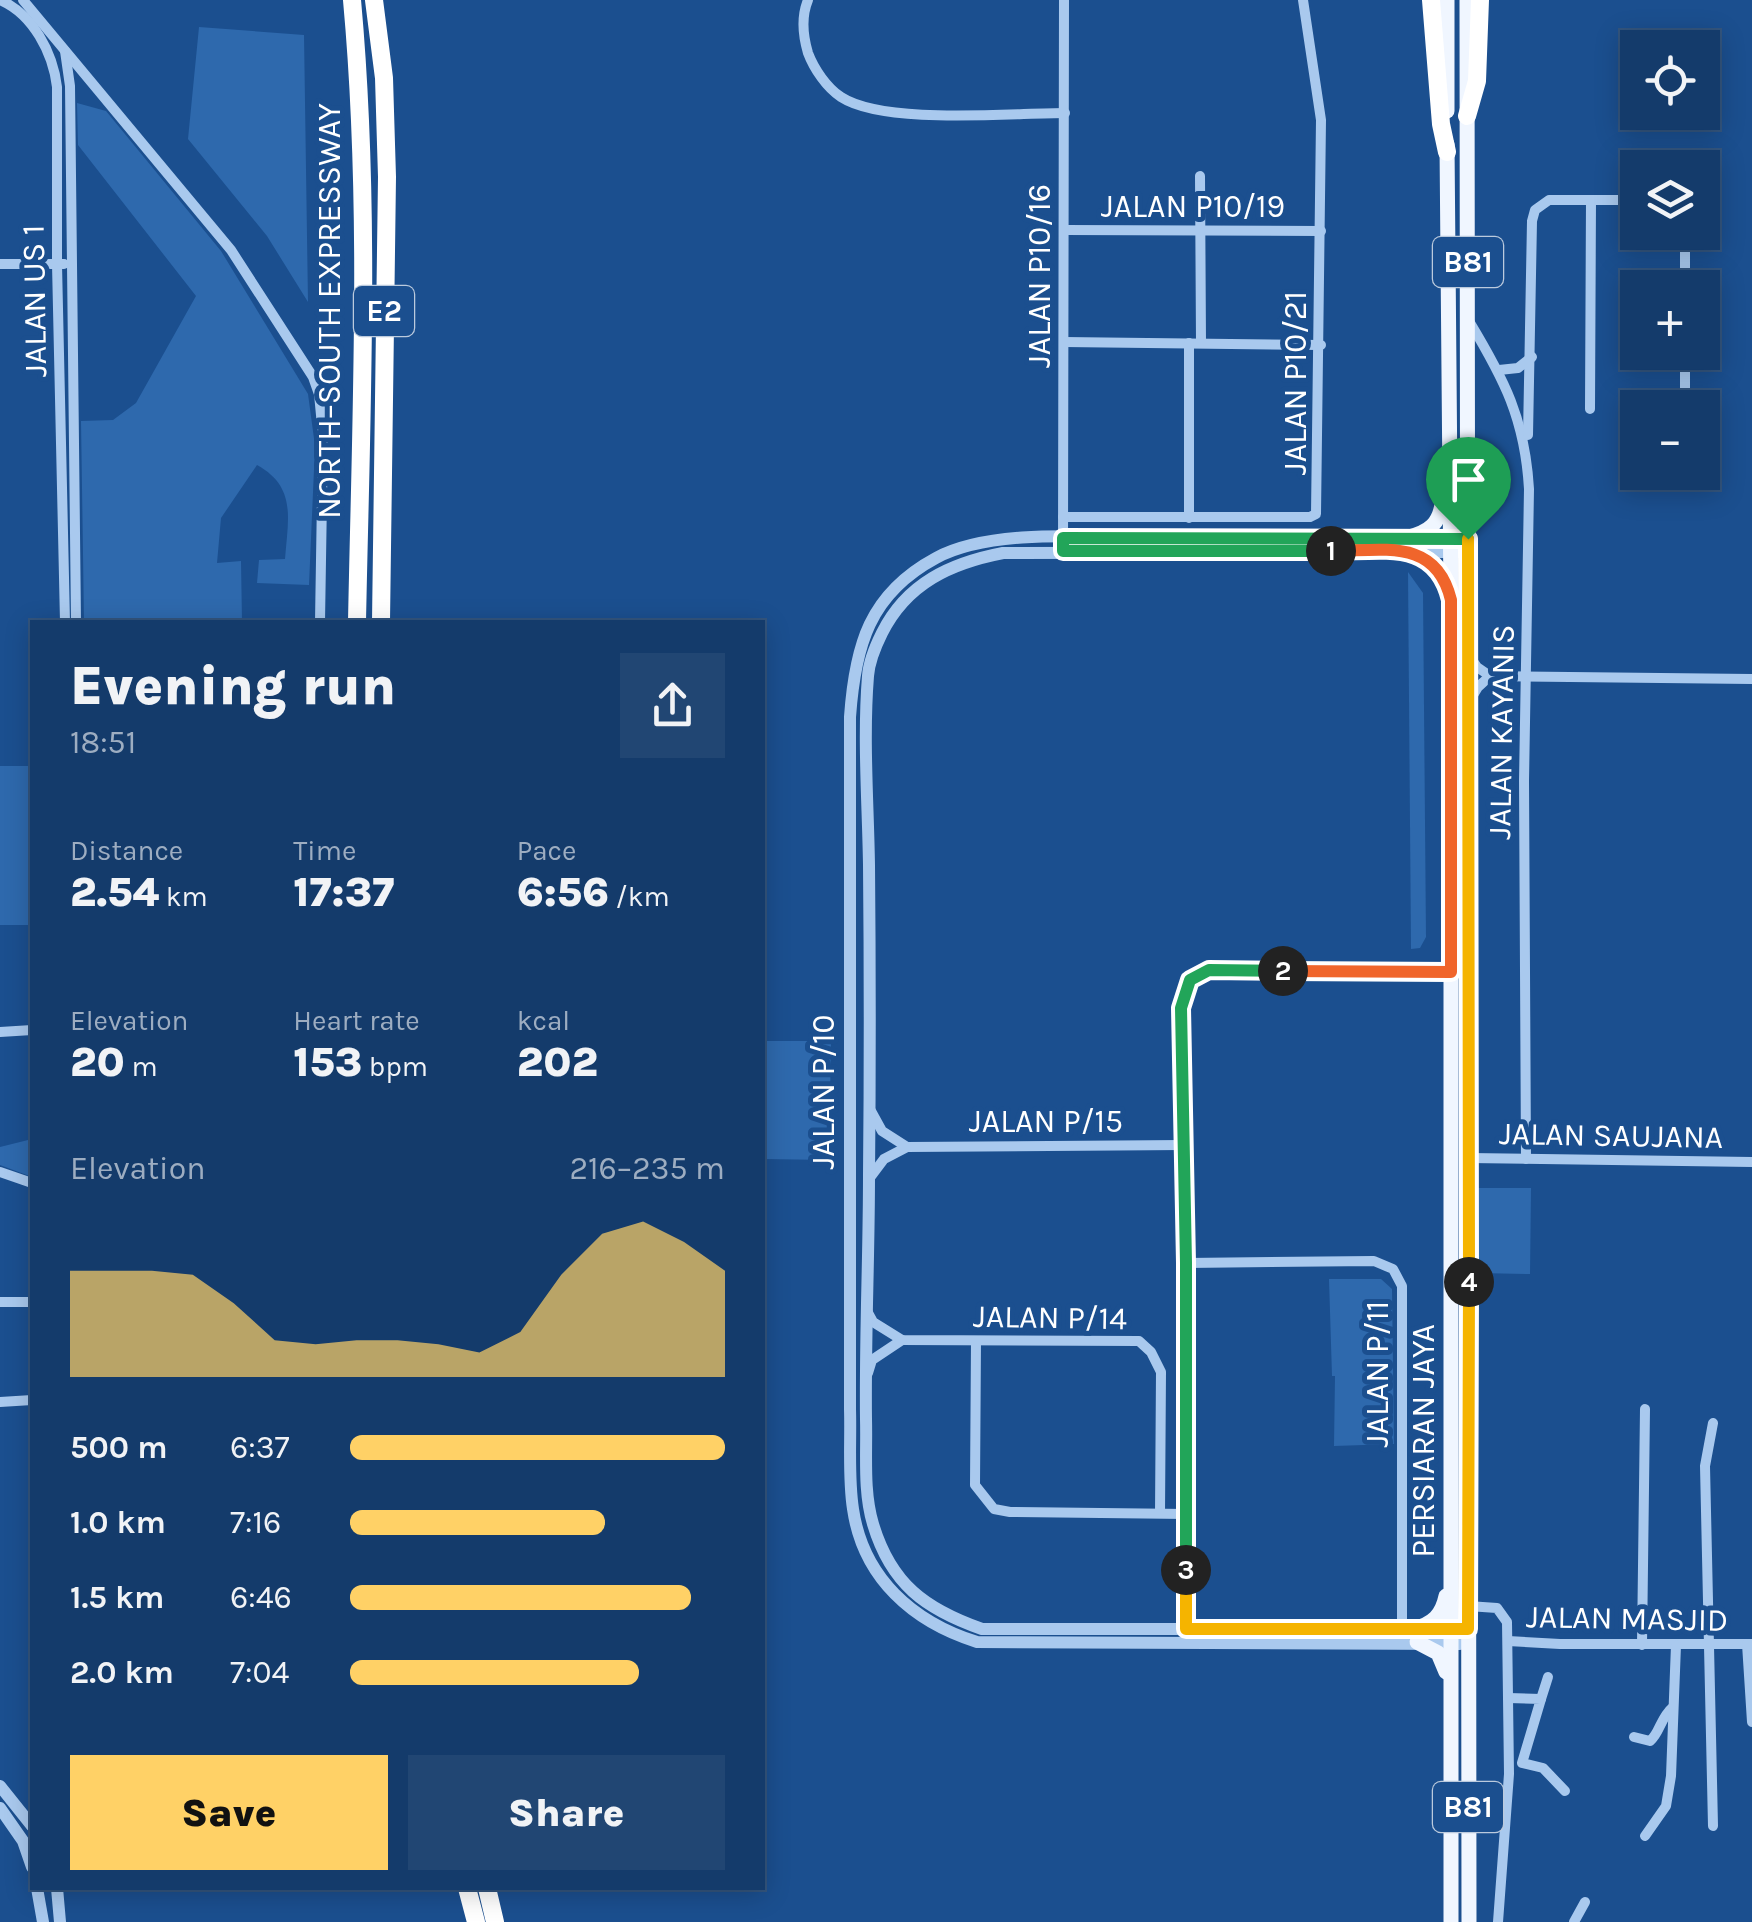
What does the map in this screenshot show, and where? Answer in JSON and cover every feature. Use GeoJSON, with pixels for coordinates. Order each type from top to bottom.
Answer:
{"type":"FeatureCollection","features":[{"type":"Feature","properties":{"kind":"highway","name":"NORTH–SOUTH EXPRESSWAY"},"geometry":{"type":"LineString","coordinates":[[352,0],[363,178],[357,620]]}},
{"type":"Feature","properties":{"kind":"highway","name":"NORTH–SOUTH EXPRESSWAY"},"geometry":{"type":"LineString","coordinates":[[374,0],[384,78],[387,177],[380,620]]}},
{"type":"Feature","properties":{"kind":"highway"},"geometry":{"type":"LineString","coordinates":[[1431,0],[1441,124],[1447,152]]}},
{"type":"Feature","properties":{"kind":"highway"},"geometry":{"type":"LineString","coordinates":[[1467,116],[1477,81],[1480,0]]}},
{"type":"Feature","properties":{"kind":"highway"},"geometry":{"type":"LineString","coordinates":[[468,1890],[476,1922]]}},
{"type":"Feature","properties":{"kind":"highway"},"geometry":{"type":"LineString","coordinates":[[487,1890],[495,1922]]}},
{"type":"Feature","properties":{"kind":"main road","name":"PERSIARAN JAYA"},"geometry":{"type":"LineString","coordinates":[[1448,0],[1448,416],[1468,653],[1470,1922]]}},
{"type":"Feature","properties":{"kind":"main road","name":"PERSIARAN JAYA"},"geometry":{"type":"LineString","coordinates":[[1451,1922],[1451,600],[1459,545],[1468,320],[1467,0]]}},
{"type":"Feature","properties":{"kind":"main road"},"geometry":{"type":"LineString","coordinates":[[1448,416],[1441,513],[1429,531],[1405,545],[1437,566],[1451,600]]}},
{"type":"Feature","properties":{"kind":"main road"},"geometry":{"type":"LineString","coordinates":[[1450,1580],[1438,1616],[1411,1634],[1438,1652],[1450,1685]]}},
{"type":"Feature","properties":{"kind":"street","name":"JALAN US 1"},"geometry":{"type":"LineString","coordinates":[[0,0],[31,25],[55,70],[76,620]]}},
{"type":"Feature","properties":{"kind":"street"},"geometry":{"type":"LineString","coordinates":[[23,0],[231,250],[313,377],[324,436],[320,620]]}},
{"type":"Feature","properties":{"kind":"street"},"geometry":{"type":"LineString","coordinates":[[808,0],[804,35],[810,58],[823,79],[850,101],[880,112],[1064,113]]}},
{"type":"Feature","properties":{"kind":"street","name":"JALAN P10/16"},"geometry":{"type":"LineString","coordinates":[[1063,544],[1064,0]]}},
{"type":"Feature","properties":{"kind":"street","name":"JALAN P10/21"},"geometry":{"type":"LineString","coordinates":[[1063,517],[1316,514],[1322,120],[1303,0]]}},
{"type":"Feature","properties":{"kind":"street","name":"JALAN US 1"},"geometry":{"type":"LineString","coordinates":[[65,50],[70,86],[64,264],[66,620]]}},
{"type":"Feature","properties":{"kind":"street"},"geometry":{"type":"LineString","coordinates":[[1189,518],[1200,176]]}},
{"type":"Feature","properties":{"kind":"street"},"geometry":{"type":"LineString","coordinates":[[1527,450],[1533,215],[1540,204],[1549,200],[1620,200]]}},
{"type":"Feature","properties":{"kind":"street"},"geometry":{"type":"LineString","coordinates":[[1590,200],[1590,409]]}},
{"type":"Feature","properties":{"kind":"street","name":"JALAN P10/19"},"geometry":{"type":"LineString","coordinates":[[1065,230],[1321,231]]}},
{"type":"Feature","properties":{"kind":"street"},"geometry":{"type":"LineString","coordinates":[[0,264],[64,264]]}},
{"type":"Feature","properties":{"kind":"street","name":"JALAN KAYANIS"},"geometry":{"type":"LineString","coordinates":[[1468,320],[1515,406],[1527,450],[1530,489],[1526,1159]]}},
{"type":"Feature","properties":{"kind":"street"},"geometry":{"type":"LineString","coordinates":[[1064,342],[1321,345]]}},
{"type":"Feature","properties":{"kind":"street"},"geometry":{"type":"LineString","coordinates":[[1498,370],[1518,368],[1532,358]]}},
{"type":"Feature","properties":{"kind":"street","name":"JALAN P/10"},"geometry":{"type":"LineString","coordinates":[[1459,545],[1063,544],[990,540],[937,557],[906,577],[882,600],[866,628],[854,666],[850,716],[850,1409],[853,1508],[862,1545],[875,1572],[896,1596],[922,1618],[952,1634],[977,1642],[1186,1636],[1468,1636]]}},
{"type":"Feature","properties":{"kind":"street","name":"JALAN P/10"},"geometry":{"type":"LineString","coordinates":[[1063,544],[962,561],[931,576],[902,602],[882,632],[868,669],[869,1178],[865,1308],[868,1505],[874,1528],[888,1561],[908,1588],[931,1608],[982,1629],[1186,1636],[1411,1634]]}},
{"type":"Feature","properties":{"kind":"street"},"geometry":{"type":"LineString","coordinates":[[1468,653],[1476,667],[1490,676],[1752,679]]}},
{"type":"Feature","properties":{"kind":"street"},"geometry":{"type":"LineString","coordinates":[[1468,703],[1490,676]]}},
{"type":"Feature","properties":{"kind":"street"},"geometry":{"type":"LineString","coordinates":[[1186,1636],[1181,1008],[1190,980],[1209,970],[1451,972]]}},
{"type":"Feature","properties":{"kind":"street"},"geometry":{"type":"LineString","coordinates":[[0,1032],[30,1030]]}},
{"type":"Feature","properties":{"kind":"street"},"geometry":{"type":"LineString","coordinates":[[868,1106],[882,1131],[907,1147],[884,1159],[869,1178]]}},
{"type":"Feature","properties":{"kind":"street","name":"JALAN P/15"},"geometry":{"type":"LineString","coordinates":[[907,1147],[1184,1145]]}},
{"type":"Feature","properties":{"kind":"street","name":"JALAN SAUJANA"},"geometry":{"type":"LineString","coordinates":[[1469,1158],[1752,1162]]}},
{"type":"Feature","properties":{"kind":"street"},"geometry":{"type":"LineString","coordinates":[[0,1172],[30,1182]]}},
{"type":"Feature","properties":{"kind":"street","name":"JALAN P/11"},"geometry":{"type":"LineString","coordinates":[[1186,1263],[1374,1262],[1394,1269],[1402,1286],[1411,1634]]}},
{"type":"Feature","properties":{"kind":"street"},"geometry":{"type":"LineString","coordinates":[[0,1302],[30,1302]]}},
{"type":"Feature","properties":{"kind":"street"},"geometry":{"type":"LineString","coordinates":[[865,1308],[873,1322],[902,1340],[872,1360],[866,1378]]}},
{"type":"Feature","properties":{"kind":"street","name":"JALAN P/14"},"geometry":{"type":"LineString","coordinates":[[902,1340],[1139,1341],[1151,1352],[1161,1372],[1160,1513]]}},
{"type":"Feature","properties":{"kind":"street"},"geometry":{"type":"LineString","coordinates":[[976,1341],[974,1484],[994,1509],[1186,1514]]}},
{"type":"Feature","properties":{"kind":"street"},"geometry":{"type":"LineString","coordinates":[[0,1402],[30,1400]]}},
{"type":"Feature","properties":{"kind":"street"},"geometry":{"type":"LineString","coordinates":[[1642,1646],[1645,1409]]}},
{"type":"Feature","properties":{"kind":"street"},"geometry":{"type":"LineString","coordinates":[[1713,1423],[1705,1466],[1713,1826]]}},
{"type":"Feature","properties":{"kind":"street","name":"JALAN MASJID"},"geometry":{"type":"LineString","coordinates":[[1468,1606],[1497,1608],[1507,1622],[1508,1641],[1642,1646],[1750,1644]]}},
{"type":"Feature","properties":{"kind":"street"},"geometry":{"type":"LineString","coordinates":[[1498,1922],[1509,1774],[1508,1641]]}},
{"type":"Feature","properties":{"kind":"street"},"geometry":{"type":"LineString","coordinates":[[1750,1644],[1752,1722]]}},
{"type":"Feature","properties":{"kind":"street"},"geometry":{"type":"LineString","coordinates":[[1646,1836],[1666,1806],[1676,1645]]}},
{"type":"Feature","properties":{"kind":"street"},"geometry":{"type":"LineString","coordinates":[[1548,1677],[1522,1762],[1543,1768],[1565,1791]]}},
{"type":"Feature","properties":{"kind":"street"},"geometry":{"type":"LineString","coordinates":[[1508,1698],[1541,1699]]}},
{"type":"Feature","properties":{"kind":"street"},"geometry":{"type":"LineString","coordinates":[[1634,1737],[1650,1742],[1663,1716],[1673,1707]]}},
{"type":"Feature","properties":{"kind":"street"},"geometry":{"type":"LineString","coordinates":[[0,1786],[30,1824]]}},
{"type":"Feature","properties":{"kind":"street"},"geometry":{"type":"LineString","coordinates":[[0,1808],[24,1842],[30,1860]]}},
{"type":"Feature","properties":{"kind":"street"},"geometry":{"type":"LineString","coordinates":[[37,1890],[43,1922]]}},
{"type":"Feature","properties":{"kind":"street"},"geometry":{"type":"LineString","coordinates":[[56,1890],[60,1922]]}},
{"type":"Feature","properties":{"kind":"street"},"geometry":{"type":"LineString","coordinates":[[1574,1922],[1585,1902]]}},
{"type":"Feature","properties":{"kind":"shaded area"},"geometry":{"type":"Polygon","coordinates":[[[199,27],[304,35],[308,302],[267,236],[188,139],[199,27]]]}},
{"type":"Feature","properties":{"kind":"shaded area"},"geometry":{"type":"Polygon","coordinates":[[[77,103],[106,111],[221,251],[308,394],[315,446],[309,585],[257,583],[259,560],[285,559],[288,517],[279,483],[257,465],[221,518],[217,563],[241,561],[242,620],[84,620],[81,421],[113,420],[136,403],[196,296],[78,145],[77,103]]]}},
{"type":"Feature","properties":{"kind":"shaded area"},"geometry":{"type":"Polygon","coordinates":[[[1408,572],[1423,593],[1426,937],[1420,948],[1411,949],[1408,572]]]}},
{"type":"Feature","properties":{"kind":"shaded area"},"geometry":{"type":"Polygon","coordinates":[[[0,766],[30,766],[30,925],[0,925],[0,766]]]}},
{"type":"Feature","properties":{"kind":"shaded area"},"geometry":{"type":"Polygon","coordinates":[[[765,1041],[831,1041],[829,1160],[765,1159],[765,1041]]]}},
{"type":"Feature","properties":{"kind":"shaded area"},"geometry":{"type":"Polygon","coordinates":[[[30,1140],[30,1176],[0,1165],[0,1147],[30,1140]]]}},
{"type":"Feature","properties":{"kind":"shaded area"},"geometry":{"type":"Polygon","coordinates":[[[1478,1188],[1531,1188],[1530,1274],[1478,1273],[1478,1188]]]}},
{"type":"Feature","properties":{"kind":"shaded area"},"geometry":{"type":"Polygon","coordinates":[[[1329,1279],[1381,1279],[1392,1289],[1394,1444],[1334,1446],[1335,1376],[1329,1279]]]}},
{"type":"Feature","properties":{"kind":"route"},"geometry":{"type":"LineString","coordinates":[[1063,538],[1468,539],[1468,1629],[1186,1629],[1181,1008],[1190,980],[1209,970],[1451,972],[1451,600],[1437,566],[1405,551],[1063,551],[1063,538]]}}]}
